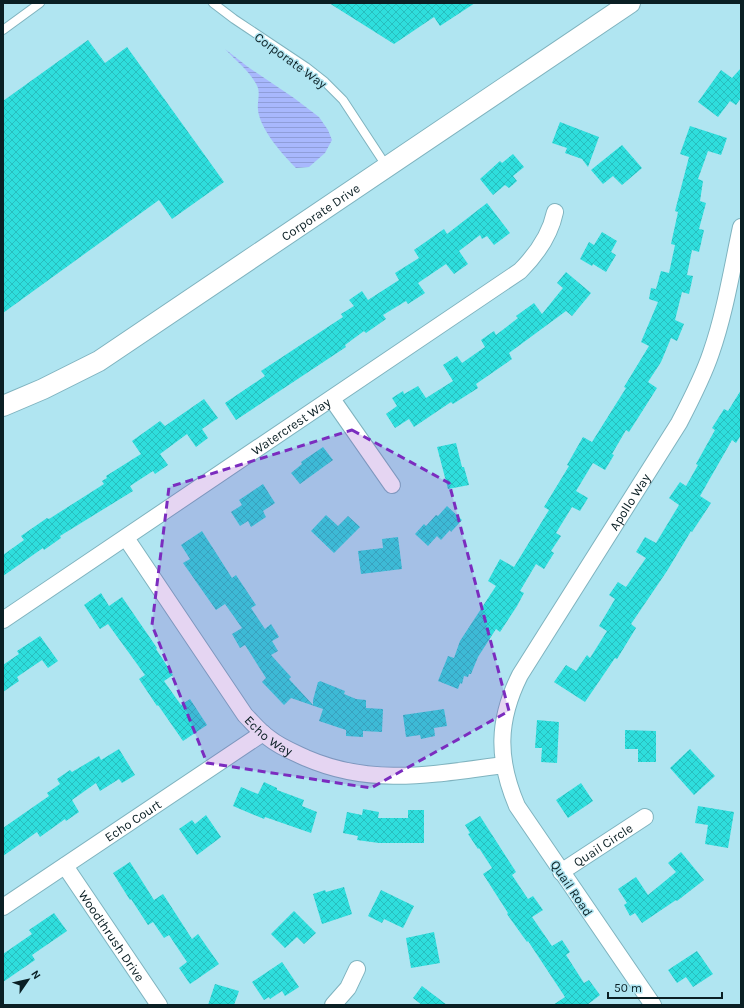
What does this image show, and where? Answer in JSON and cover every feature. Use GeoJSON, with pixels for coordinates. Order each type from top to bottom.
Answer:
{"type":"FeatureCollection","features":[{"type":"Feature","properties":{"kind":"street","name":"Corporate Drive"},"geometry":{"type":"LineString","coordinates":[[3,406],[48,387],[99,361],[630,3]]}},
{"type":"Feature","properties":{"kind":"street","name":"Watercrest Way"},"geometry":{"type":"LineString","coordinates":[[3,620],[520,271],[535,256],[543,244],[552,225],[555,212]]}},
{"type":"Feature","properties":{"kind":"street","name":"Apollo Way"},"geometry":{"type":"LineString","coordinates":[[504,765],[502,744],[505,715],[508,702],[520,675],[678,423],[707,366],[721,319],[741,228]]}},
{"type":"Feature","properties":{"kind":"street"},"geometry":{"type":"LineString","coordinates":[[332,399],[392,486]]}},
{"type":"Feature","properties":{"kind":"street","name":"Echo Way"},"geometry":{"type":"LineString","coordinates":[[126,538],[245,715],[253,725],[284,748],[313,761],[341,770],[376,776],[412,776],[504,765]]}},
{"type":"Feature","properties":{"kind":"street","name":"Echo Court"},"geometry":{"type":"LineString","coordinates":[[3,907],[263,733]]}},
{"type":"Feature","properties":{"kind":"street","name":"Quail Road"},"geometry":{"type":"LineString","coordinates":[[504,765],[510,789],[517,806],[653,1005]]}},
{"type":"Feature","properties":{"kind":"street","name":"Quail Circle"},"geometry":{"type":"LineString","coordinates":[[561,872],[645,817]]}},
{"type":"Feature","properties":{"kind":"street","name":"Woodthrush Drive"},"geometry":{"type":"LineString","coordinates":[[65,866],[159,1005]]}},
{"type":"Feature","properties":{"kind":"street"},"geometry":{"type":"LineString","coordinates":[[333,1005],[348,988],[357,969]]}},
{"type":"Feature","properties":{"kind":"lane"},"geometry":{"type":"LineString","coordinates":[[3,30],[40,3]]}},
{"type":"Feature","properties":{"kind":"lane","name":"Corporate Way"},"geometry":{"type":"LineString","coordinates":[[213,3],[219,9],[306,67],[325,82],[343,100],[387,167]]}},
{"type":"Feature","properties":{"kind":"highlighted area"},"geometry":{"type":"Polygon","coordinates":[[[352,430],[449,483],[509,711],[371,788],[207,763],[152,625],[169,487],[352,430]]]}},
{"type":"Feature","properties":{"kind":"water"},"geometry":{"type":"Polygon","coordinates":[[[225,49],[319,117],[328,130],[332,140],[325,153],[309,167],[296,168],[272,141],[260,117],[258,107],[258,88],[248,72],[225,49]]]}},
{"type":"Feature","properties":{"kind":"building"},"geometry":{"type":"Polygon","coordinates":[[[329,3],[475,3],[440,26],[434,17],[394,44],[329,3]]]}},
{"type":"Feature","properties":{"kind":"building"},"geometry":{"type":"Polygon","coordinates":[[[88,40],[105,63],[127,47],[224,182],[172,219],[159,200],[3,313],[3,101],[88,40]]]}},
{"type":"Feature","properties":{"kind":"building"},"geometry":{"type":"Polygon","coordinates":[[[741,68],[741,98],[736,105],[730,101],[718,117],[698,102],[721,70],[732,78],[741,68]]]}},
{"type":"Feature","properties":{"kind":"building"},"geometry":{"type":"Polygon","coordinates":[[[560,122],[599,137],[588,167],[582,159],[565,153],[567,148],[552,143],[560,122]]]}},
{"type":"Feature","properties":{"kind":"building"},"geometry":{"type":"Polygon","coordinates":[[[690,126],[727,138],[721,155],[708,151],[698,179],[703,181],[700,201],[706,203],[699,229],[704,230],[699,252],[692,250],[687,275],[693,276],[689,294],[682,292],[675,320],[684,324],[677,341],[671,338],[661,362],[648,382],[657,388],[629,432],[626,430],[612,454],[614,455],[605,470],[593,463],[576,491],[588,498],[580,511],[572,507],[556,533],[561,536],[551,551],[554,553],[544,569],[536,564],[520,591],[524,593],[517,606],[500,632],[496,629],[478,657],[471,674],[469,674],[468,677],[464,676],[462,684],[460,683],[458,689],[438,681],[448,656],[454,658],[460,641],[496,586],[488,581],[500,559],[514,567],[549,510],[544,507],[569,466],[567,465],[583,437],[592,442],[626,388],[624,387],[649,346],[641,342],[658,302],[649,299],[651,288],[656,289],[661,271],[669,273],[675,245],[671,244],[678,212],[675,211],[689,157],[680,154],[690,126]]]}},
{"type":"Feature","properties":{"kind":"building"},"geometry":{"type":"Polygon","coordinates":[[[622,145],[642,168],[622,185],[613,176],[603,184],[591,170],[622,145]]]}},
{"type":"Feature","properties":{"kind":"building"},"geometry":{"type":"Polygon","coordinates":[[[513,154],[524,167],[513,176],[517,181],[509,188],[505,185],[493,195],[480,179],[500,161],[502,163],[513,154]]]}},
{"type":"Feature","properties":{"kind":"building"},"geometry":{"type":"Polygon","coordinates":[[[487,203],[510,233],[494,245],[487,236],[482,239],[480,235],[459,251],[468,264],[454,274],[446,264],[418,283],[425,293],[408,304],[406,301],[383,315],[386,319],[366,333],[364,331],[345,345],[346,347],[236,420],[225,403],[265,376],[261,371],[343,317],[341,314],[354,306],[349,300],[362,291],[368,300],[399,280],[395,273],[419,258],[414,250],[444,229],[447,234],[487,203]]]}},
{"type":"Feature","properties":{"kind":"building"},"geometry":{"type":"Polygon","coordinates":[[[602,232],[617,241],[611,252],[616,255],[606,272],[593,264],[592,266],[580,259],[589,242],[594,245],[602,232]]]}},
{"type":"Feature","properties":{"kind":"building"},"geometry":{"type":"Polygon","coordinates":[[[566,272],[591,293],[572,316],[566,311],[509,353],[512,359],[476,384],[478,388],[453,404],[451,402],[414,427],[409,419],[395,428],[386,414],[397,406],[392,398],[403,391],[404,394],[418,386],[426,398],[453,381],[443,365],[457,356],[462,363],[485,347],[481,340],[494,331],[496,335],[518,318],[516,316],[534,303],[542,314],[563,288],[557,283],[566,272]]]}},
{"type":"Feature","properties":{"kind":"building"},"geometry":{"type":"Polygon","coordinates":[[[741,390],[741,435],[736,443],[732,440],[700,496],[711,503],[692,532],[691,531],[667,571],[631,624],[636,628],[617,659],[615,658],[585,702],[554,682],[566,665],[576,671],[587,655],[590,658],[607,631],[599,626],[615,599],[609,595],[618,582],[626,587],[646,558],[636,552],[645,537],[656,543],[679,505],[669,498],[680,482],[686,486],[698,465],[696,464],[715,430],[712,428],[724,409],[728,411],[741,390]]]}},
{"type":"Feature","properties":{"kind":"building"},"geometry":{"type":"Polygon","coordinates":[[[204,399],[218,418],[202,429],[208,438],[196,447],[187,434],[160,454],[168,465],[155,474],[153,471],[130,486],[133,491],[60,536],[61,538],[44,550],[43,548],[3,576],[3,555],[24,540],[21,536],[47,518],[49,519],[104,484],[102,481],[107,478],[106,476],[141,454],[132,441],[160,421],[165,426],[204,399]]]}},
{"type":"Feature","properties":{"kind":"building"},"geometry":{"type":"Polygon","coordinates":[[[456,443],[462,467],[464,467],[469,485],[448,489],[437,447],[456,443]]]}},
{"type":"Feature","properties":{"kind":"building"},"geometry":{"type":"Polygon","coordinates":[[[323,447],[333,460],[300,484],[291,473],[302,464],[301,462],[323,447]]]}},
{"type":"Feature","properties":{"kind":"building"},"geometry":{"type":"Polygon","coordinates":[[[263,484],[275,503],[263,511],[266,517],[251,527],[248,521],[240,526],[231,512],[242,505],[239,500],[263,484]]]}},
{"type":"Feature","properties":{"kind":"building"},"geometry":{"type":"Polygon","coordinates":[[[447,506],[462,520],[441,540],[437,536],[428,546],[415,534],[424,524],[426,526],[436,515],[438,516],[447,506]]]}},
{"type":"Feature","properties":{"kind":"building"},"geometry":{"type":"Polygon","coordinates":[[[326,515],[338,526],[348,516],[360,527],[334,553],[311,531],[326,515]]]}},
{"type":"Feature","properties":{"kind":"building"},"geometry":{"type":"Polygon","coordinates":[[[202,531],[232,578],[236,575],[256,605],[251,608],[265,629],[271,624],[279,637],[272,641],[278,651],[271,655],[291,677],[289,679],[313,705],[318,682],[320,681],[345,691],[344,694],[356,699],[366,700],[366,708],[383,709],[382,732],[363,731],[363,737],[346,736],[346,730],[319,721],[323,709],[291,698],[284,705],[262,682],[266,678],[245,645],[240,648],[232,634],[242,628],[225,604],[216,610],[183,563],[190,559],[181,545],[202,531]]]}},
{"type":"Feature","properties":{"kind":"building"},"geometry":{"type":"Polygon","coordinates":[[[398,537],[402,569],[361,574],[358,551],[383,548],[382,539],[398,537]]]}},
{"type":"Feature","properties":{"kind":"building"},"geometry":{"type":"Polygon","coordinates":[[[101,593],[109,606],[122,597],[157,648],[156,649],[173,675],[164,681],[181,705],[190,699],[207,725],[183,741],[139,679],[145,675],[108,624],[100,629],[84,605],[101,593]]]}},
{"type":"Feature","properties":{"kind":"building"},"geometry":{"type":"Polygon","coordinates":[[[40,636],[58,661],[48,668],[42,660],[17,677],[19,681],[3,692],[3,665],[19,654],[17,651],[40,636]]]}},
{"type":"Feature","properties":{"kind":"building"},"geometry":{"type":"Polygon","coordinates":[[[444,709],[447,726],[434,728],[435,736],[421,739],[420,735],[406,737],[403,715],[444,709]]]}},
{"type":"Feature","properties":{"kind":"building"},"geometry":{"type":"Polygon","coordinates":[[[537,720],[559,722],[557,763],[541,762],[542,748],[535,748],[537,720]]]}},
{"type":"Feature","properties":{"kind":"building"},"geometry":{"type":"Polygon","coordinates":[[[625,730],[656,731],[656,762],[638,762],[638,749],[625,749],[625,730]]]}},
{"type":"Feature","properties":{"kind":"building"},"geometry":{"type":"Polygon","coordinates":[[[119,749],[135,775],[122,783],[119,779],[100,791],[96,783],[72,800],[79,812],[66,821],[65,819],[40,837],[37,832],[3,856],[3,828],[49,796],[47,793],[60,784],[57,779],[70,770],[72,772],[99,756],[101,760],[119,749]]]}},
{"type":"Feature","properties":{"kind":"building"},"geometry":{"type":"Polygon","coordinates":[[[690,749],[715,776],[694,795],[670,768],[690,749]]]}},
{"type":"Feature","properties":{"kind":"building"},"geometry":{"type":"Polygon","coordinates":[[[264,782],[277,788],[277,790],[304,800],[302,806],[317,812],[311,833],[265,817],[264,819],[233,806],[241,787],[258,794],[264,782]]]}},
{"type":"Feature","properties":{"kind":"building"},"geometry":{"type":"Polygon","coordinates":[[[581,783],[593,801],[568,818],[556,800],[581,783]]]}},
{"type":"Feature","properties":{"kind":"building"},"geometry":{"type":"Polygon","coordinates":[[[698,806],[734,812],[728,848],[705,844],[708,825],[695,823],[698,806]]]}},
{"type":"Feature","properties":{"kind":"building"},"geometry":{"type":"Polygon","coordinates":[[[363,809],[379,812],[378,818],[408,818],[408,810],[424,810],[424,843],[379,843],[357,840],[358,836],[343,833],[347,812],[362,815],[363,809]]]}},
{"type":"Feature","properties":{"kind":"building"},"geometry":{"type":"Polygon","coordinates":[[[206,815],[221,837],[197,855],[179,829],[192,820],[195,824],[206,815]]]}},
{"type":"Feature","properties":{"kind":"building"},"geometry":{"type":"Polygon","coordinates":[[[480,816],[516,872],[512,875],[528,899],[533,896],[543,910],[532,917],[552,946],[562,940],[570,952],[566,955],[584,983],[589,980],[600,995],[587,1005],[553,1005],[565,997],[528,941],[527,942],[507,914],[508,913],[483,874],[492,868],[468,834],[470,833],[465,825],[480,816]]]}},
{"type":"Feature","properties":{"kind":"building"},"geometry":{"type":"Polygon","coordinates":[[[681,852],[704,880],[677,901],[676,900],[642,923],[635,913],[630,916],[624,905],[627,903],[618,889],[636,877],[648,895],[676,872],[668,863],[681,852]]]}},
{"type":"Feature","properties":{"kind":"building"},"geometry":{"type":"Polygon","coordinates":[[[130,862],[154,900],[163,894],[192,939],[198,934],[219,964],[190,984],[179,968],[187,962],[169,935],[164,938],[153,922],[148,925],[113,873],[130,862]]]}},
{"type":"Feature","properties":{"kind":"building"},"geometry":{"type":"Polygon","coordinates":[[[344,887],[352,914],[322,924],[313,894],[325,890],[326,892],[344,887]]]}},
{"type":"Feature","properties":{"kind":"building"},"geometry":{"type":"Polygon","coordinates":[[[381,890],[414,906],[403,928],[384,919],[382,923],[368,916],[381,890]]]}},
{"type":"Feature","properties":{"kind":"building"},"geometry":{"type":"Polygon","coordinates":[[[294,911],[316,933],[304,944],[297,937],[285,948],[271,934],[294,911]]]}},
{"type":"Feature","properties":{"kind":"building"},"geometry":{"type":"Polygon","coordinates":[[[54,913],[67,931],[32,955],[35,960],[3,982],[3,954],[32,934],[29,930],[54,913]]]}},
{"type":"Feature","properties":{"kind":"building"},"geometry":{"type":"Polygon","coordinates":[[[434,932],[440,963],[411,968],[406,938],[434,932]]]}},
{"type":"Feature","properties":{"kind":"building"},"geometry":{"type":"Polygon","coordinates":[[[697,951],[713,974],[693,987],[686,977],[677,983],[668,970],[697,951]]]}},
{"type":"Feature","properties":{"kind":"building"},"geometry":{"type":"Polygon","coordinates":[[[282,962],[299,987],[285,996],[282,991],[270,999],[269,997],[264,1000],[252,982],[282,962]]]}},
{"type":"Feature","properties":{"kind":"building"},"geometry":{"type":"Polygon","coordinates":[[[215,984],[239,991],[234,1005],[208,1005],[215,984]]]}},
{"type":"Feature","properties":{"kind":"building"},"geometry":{"type":"Polygon","coordinates":[[[422,986],[447,1005],[422,1005],[413,998],[422,986]]]}}]}
